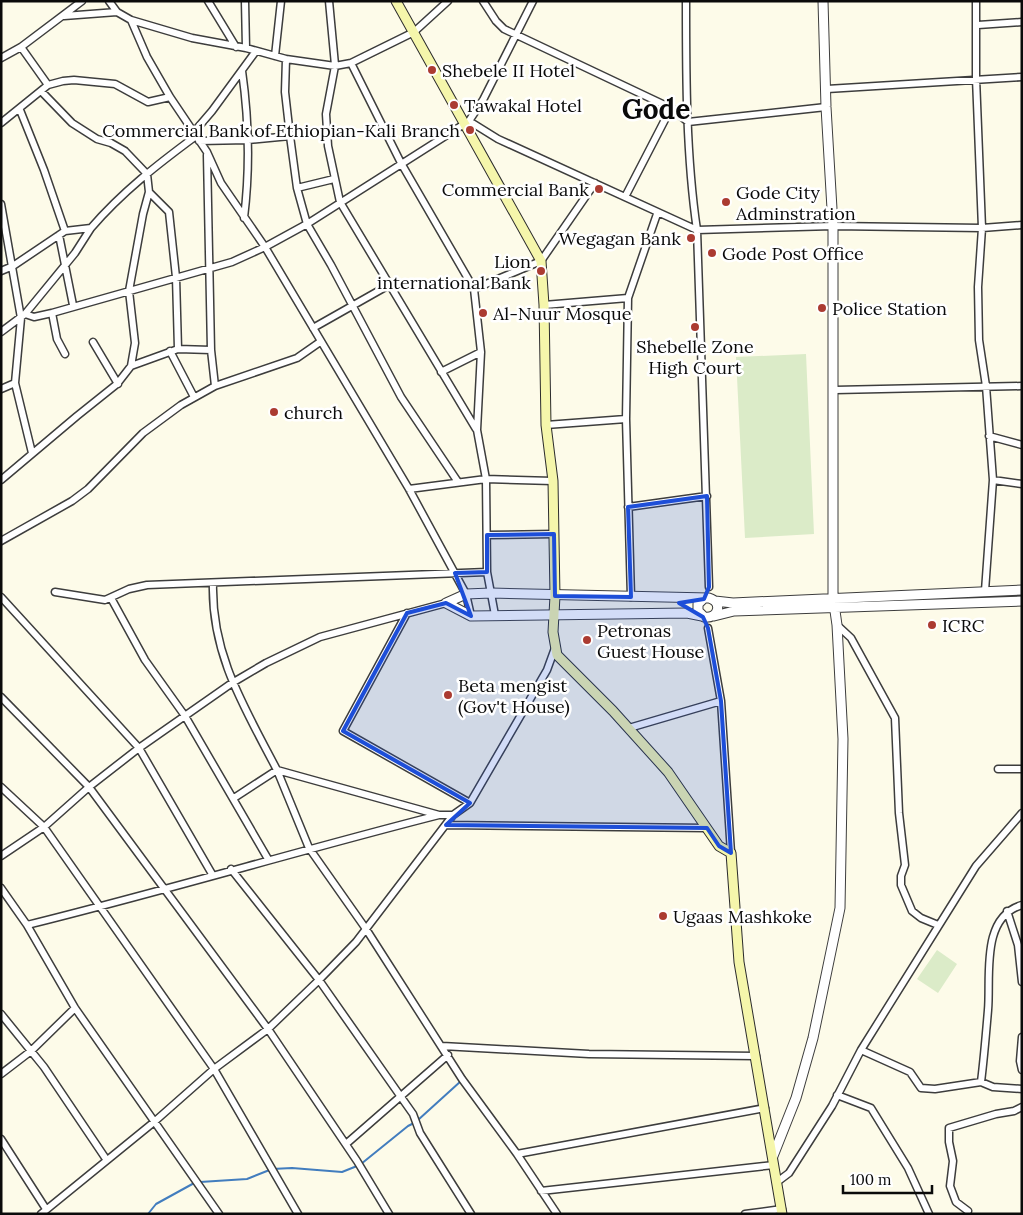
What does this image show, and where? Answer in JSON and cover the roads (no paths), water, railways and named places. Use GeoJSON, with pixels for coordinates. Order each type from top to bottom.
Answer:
{"type":"FeatureCollection","features":[{"type":"Feature","properties":{"kind":"main road"},"geometry":{"type":"LineString","coordinates":[[396,1],[467,123],[541,261],[544,305],[546,425],[553,481],[555,648],[560,660],[629,728],[668,772],[720,846],[731,854],[735,932],[745,1001],[782,1211]]}},
{"type":"Feature","properties":{"kind":"street"},"geometry":{"type":"LineString","coordinates":[[1,58],[21,47],[82,1]]}},
{"type":"Feature","properties":{"kind":"street"},"geometry":{"type":"LineString","coordinates":[[109,1],[117,12],[131,20],[192,38],[246,48],[286,60],[335,66],[351,63],[414,32],[448,1]]}},
{"type":"Feature","properties":{"kind":"street"},"geometry":{"type":"LineString","coordinates":[[208,1],[236,47]]}},
{"type":"Feature","properties":{"kind":"street"},"geometry":{"type":"LineString","coordinates":[[245,1],[246,48]]}},
{"type":"Feature","properties":{"kind":"street"},"geometry":{"type":"LineString","coordinates":[[275,56],[281,1]]}},
{"type":"Feature","properties":{"kind":"street"},"geometry":{"type":"LineString","coordinates":[[329,1],[335,66],[326,114],[328,146],[340,202],[477,430]]}},
{"type":"Feature","properties":{"kind":"street"},"geometry":{"type":"LineString","coordinates":[[483,1],[496,21],[515,34],[671,108],[688,122],[826,107]]}},
{"type":"Feature","properties":{"kind":"street"},"geometry":{"type":"LineString","coordinates":[[23,316],[34,317],[52,313],[73,305],[232,262],[265,247],[307,224],[467,123],[482,100],[533,1]]}},
{"type":"Feature","properties":{"kind":"street"},"geometry":{"type":"LineString","coordinates":[[686,1],[688,122],[692,200],[697,230],[709,599],[718,607],[708,616]]}},
{"type":"Feature","properties":{"kind":"street"},"geometry":{"type":"LineString","coordinates":[[541,1191],[774,1160],[796,1098],[813,1038],[840,908],[843,739],[837,625],[833,597],[835,390],[833,226],[826,107],[827,89],[823,1]]}},
{"type":"Feature","properties":{"kind":"street"},"geometry":{"type":"LineString","coordinates":[[976,1],[978,25],[976,78],[982,228],[978,287],[979,325],[993,480],[985,591]]}},
{"type":"Feature","properties":{"kind":"street"},"geometry":{"type":"LineString","coordinates":[[63,16],[117,12]]}},
{"type":"Feature","properties":{"kind":"street"},"geometry":{"type":"LineString","coordinates":[[131,20],[147,56],[170,98],[207,152],[221,183],[265,247],[410,490],[466,594],[471,616]]}},
{"type":"Feature","properties":{"kind":"street"},"geometry":{"type":"LineString","coordinates":[[978,25],[1022,22]]}},
{"type":"Feature","properties":{"kind":"street"},"geometry":{"type":"LineString","coordinates":[[21,47],[48,85]]}},
{"type":"Feature","properties":{"kind":"street"},"geometry":{"type":"LineString","coordinates":[[1,332],[23,316],[115,200],[196,136],[256,51]]}},
{"type":"Feature","properties":{"kind":"street"},"geometry":{"type":"LineString","coordinates":[[286,60],[285,92],[290,136],[297,188],[307,224],[353,305],[401,397],[458,482]]}},
{"type":"Feature","properties":{"kind":"street"},"geometry":{"type":"LineString","coordinates":[[351,63],[401,163],[474,289],[481,352],[477,430],[486,479],[487,572],[495,615]]}},
{"type":"Feature","properties":{"kind":"street"},"geometry":{"type":"LineString","coordinates":[[242,71],[248,140],[248,181],[244,218]]}},
{"type":"Feature","properties":{"kind":"street"},"geometry":{"type":"LineString","coordinates":[[827,89],[976,78],[1022,77]]}},
{"type":"Feature","properties":{"kind":"street"},"geometry":{"type":"LineString","coordinates":[[1,123],[20,110],[48,85],[74,80],[115,84],[148,102],[170,98]]}},
{"type":"Feature","properties":{"kind":"street"},"geometry":{"type":"LineString","coordinates":[[1,480],[118,384],[131,366],[135,343],[129,291],[143,214],[149,192],[147,174],[125,151],[111,143],[97,140],[72,123],[41,91]]}},
{"type":"Feature","properties":{"kind":"street"},"geometry":{"type":"LineString","coordinates":[[625,197],[671,108]]}},
{"type":"Feature","properties":{"kind":"street"},"geometry":{"type":"LineString","coordinates":[[20,110],[44,170],[62,233],[73,305]]}},
{"type":"Feature","properties":{"kind":"street"},"geometry":{"type":"LineString","coordinates":[[467,123],[625,197],[657,214],[697,230],[833,226],[982,228],[1022,225]]}},
{"type":"Feature","properties":{"kind":"street"},"geometry":{"type":"LineString","coordinates":[[196,136],[248,140],[290,136]]}},
{"type":"Feature","properties":{"kind":"street"},"geometry":{"type":"LineString","coordinates":[[207,152],[211,268],[210,350],[215,386]]}},
{"type":"Feature","properties":{"kind":"street"},"geometry":{"type":"LineString","coordinates":[[297,188],[334,179]]}},
{"type":"Feature","properties":{"kind":"street"},"geometry":{"type":"LineString","coordinates":[[474,289],[541,261],[595,183]]}},
{"type":"Feature","properties":{"kind":"street"},"geometry":{"type":"LineString","coordinates":[[149,192],[169,212],[176,277],[178,349]]}},
{"type":"Feature","properties":{"kind":"street"},"geometry":{"type":"LineString","coordinates":[[1,204],[23,316],[15,384],[32,453]]}},
{"type":"Feature","properties":{"kind":"street"},"geometry":{"type":"LineString","coordinates":[[631,597],[626,419],[628,298],[657,214]]}},
{"type":"Feature","properties":{"kind":"street"},"geometry":{"type":"LineString","coordinates":[[1,271],[14,266],[62,233],[91,228]]}},
{"type":"Feature","properties":{"kind":"street"},"geometry":{"type":"LineString","coordinates":[[312,328],[389,285]]}},
{"type":"Feature","properties":{"kind":"street"},"geometry":{"type":"LineString","coordinates":[[544,305],[628,298]]}},
{"type":"Feature","properties":{"kind":"street"},"geometry":{"type":"LineString","coordinates":[[52,313],[57,339],[65,354]]}},
{"type":"Feature","properties":{"kind":"street"},"geometry":{"type":"LineString","coordinates":[[93,342],[118,384]]}},
{"type":"Feature","properties":{"kind":"street"},"geometry":{"type":"LineString","coordinates":[[1,541],[72,501],[88,489],[143,433],[194,397],[215,386],[297,358],[320,342]]}},
{"type":"Feature","properties":{"kind":"street"},"geometry":{"type":"LineString","coordinates":[[131,366],[178,349],[210,350]]}},
{"type":"Feature","properties":{"kind":"street"},"geometry":{"type":"LineString","coordinates":[[170,351],[194,397]]}},
{"type":"Feature","properties":{"kind":"street"},"geometry":{"type":"LineString","coordinates":[[441,372],[481,352]]}},
{"type":"Feature","properties":{"kind":"street"},"geometry":{"type":"LineString","coordinates":[[1,389],[15,384]]}},
{"type":"Feature","properties":{"kind":"street"},"geometry":{"type":"LineString","coordinates":[[835,390],[1022,386]]}},
{"type":"Feature","properties":{"kind":"street"},"geometry":{"type":"LineString","coordinates":[[546,425],[626,419]]}},
{"type":"Feature","properties":{"kind":"street"},"geometry":{"type":"LineString","coordinates":[[989,436],[1022,445]]}},
{"type":"Feature","properties":{"kind":"street"},"geometry":{"type":"LineString","coordinates":[[410,490],[486,479],[553,481]]}},
{"type":"Feature","properties":{"kind":"street"},"geometry":{"type":"LineString","coordinates":[[993,480],[1022,484]]}},
{"type":"Feature","properties":{"kind":"street"},"geometry":{"type":"LineString","coordinates":[[628,507],[707,496]]}},
{"type":"Feature","properties":{"kind":"street"},"geometry":{"type":"LineString","coordinates":[[487,535],[554,534]]}},
{"type":"Feature","properties":{"kind":"street"},"geometry":{"type":"LineString","coordinates":[[55,592],[105,600],[129,588],[147,585],[487,572]]}},
{"type":"Feature","properties":{"kind":"street"},"geometry":{"type":"LineString","coordinates":[[213,583],[212,607],[217,637],[232,683],[277,770],[309,848],[366,929],[462,1080],[517,1154],[557,1214]]}},
{"type":"Feature","properties":{"kind":"street"},"geometry":{"type":"LineString","coordinates":[[1,856],[44,827],[89,787],[139,748],[232,683],[285,653],[320,637],[446,603],[466,594],[491,593],[709,599],[733,602],[1022,590]]}},
{"type":"Feature","properties":{"kind":"street"},"geometry":{"type":"LineString","coordinates":[[962,602],[963,592]]}},
{"type":"Feature","properties":{"kind":"street"},"geometry":{"type":"LineString","coordinates":[[879,595],[880,607]]}},
{"type":"Feature","properties":{"kind":"street"},"geometry":{"type":"LineString","coordinates":[[1,597],[139,748],[212,874]]}},
{"type":"Feature","properties":{"kind":"street"},"geometry":{"type":"LineString","coordinates":[[111,598],[145,660],[185,716],[268,859]]}},
{"type":"Feature","properties":{"kind":"street"},"geometry":{"type":"LineString","coordinates":[[709,599],[698,607],[708,616],[708,628],[721,701],[731,854]]}},
{"type":"Feature","properties":{"kind":"street"},"geometry":{"type":"LineString","coordinates":[[446,603],[471,616],[687,613],[708,616],[734,611],[1022,601]]}},
{"type":"Feature","properties":{"kind":"street"},"geometry":{"type":"LineString","coordinates":[[407,613],[343,732],[470,803]]}},
{"type":"Feature","properties":{"kind":"street"},"geometry":{"type":"LineString","coordinates":[[837,625],[851,638],[895,718],[899,812],[905,865],[901,876],[901,885],[912,911],[921,918],[938,925]]}},
{"type":"Feature","properties":{"kind":"street"},"geometry":{"type":"LineString","coordinates":[[1,1139],[43,1211],[154,1122],[214,1069],[268,1029],[319,980],[366,929],[453,815],[470,803],[547,670],[555,648]]}},
{"type":"Feature","properties":{"kind":"street"},"geometry":{"type":"LineString","coordinates":[[1,697],[89,787],[268,1029],[346,1144],[389,1214]]}},
{"type":"Feature","properties":{"kind":"street"},"geometry":{"type":"LineString","coordinates":[[629,728],[721,701]]}},
{"type":"Feature","properties":{"kind":"street"},"geometry":{"type":"LineString","coordinates":[[998,769],[1022,769]]}},
{"type":"Feature","properties":{"kind":"street"},"geometry":{"type":"LineString","coordinates":[[234,798],[277,770],[439,815]]}},
{"type":"Feature","properties":{"kind":"street"},"geometry":{"type":"LineString","coordinates":[[1,787],[44,827],[214,1069],[298,1214]]}},
{"type":"Feature","properties":{"kind":"street"},"geometry":{"type":"LineString","coordinates":[[777,1182],[788,1173],[837,1095],[861,1050],[976,866],[1022,813]]}},
{"type":"Feature","properties":{"kind":"street"},"geometry":{"type":"LineString","coordinates":[[27,925],[101,907],[309,848],[439,815],[453,815]]}},
{"type":"Feature","properties":{"kind":"street"},"geometry":{"type":"LineString","coordinates":[[446,825],[707,828]]}},
{"type":"Feature","properties":{"kind":"street"},"geometry":{"type":"LineString","coordinates":[[231,869],[319,980],[413,1114],[420,1133],[471,1214]]}},
{"type":"Feature","properties":{"kind":"street"},"geometry":{"type":"LineString","coordinates":[[1,888],[27,925],[75,1008],[219,1214]]}},
{"type":"Feature","properties":{"kind":"street"},"geometry":{"type":"LineString","coordinates":[[981,1082],[993,936],[1007,911],[1022,905]]}},
{"type":"Feature","properties":{"kind":"street"},"geometry":{"type":"LineString","coordinates":[[1007,911],[1018,945],[1022,982]]}},
{"type":"Feature","properties":{"kind":"street"},"geometry":{"type":"LineString","coordinates":[[1,1074],[31,1050],[75,1008]]}},
{"type":"Feature","properties":{"kind":"street"},"geometry":{"type":"LineString","coordinates":[[1,1014],[31,1050],[106,1159]]}},
{"type":"Feature","properties":{"kind":"street"},"geometry":{"type":"LineString","coordinates":[[1022,1036],[1020,1061],[1022,1070]]}},
{"type":"Feature","properties":{"kind":"street"},"geometry":{"type":"LineString","coordinates":[[442,1046],[589,1054],[756,1056]]}},
{"type":"Feature","properties":{"kind":"street"},"geometry":{"type":"LineString","coordinates":[[861,1050],[910,1072],[921,1088],[981,1082],[993,1088],[1022,1089]]}},
{"type":"Feature","properties":{"kind":"street"},"geometry":{"type":"LineString","coordinates":[[346,1144],[448,1056]]}},
{"type":"Feature","properties":{"kind":"street"},"geometry":{"type":"LineString","coordinates":[[837,1095],[871,1108],[908,1168],[929,1214]]}},
{"type":"Feature","properties":{"kind":"street"},"geometry":{"type":"LineString","coordinates":[[968,1211],[956,1202],[950,1186],[953,1161],[949,1142],[949,1128],[996,1114],[1014,1111],[1022,1106]]}},
{"type":"Feature","properties":{"kind":"street"},"geometry":{"type":"LineString","coordinates":[[517,1154],[765,1108]]}},
{"type":"Feature","properties":{"kind":"street"},"geometry":{"type":"LineString","coordinates":[[745,1214],[782,1211]]}},
{"type":"Feature","properties":{"kind":"waterway"},"geometry":{"type":"LineString","coordinates":[[418,1120],[461,1081]]}},
{"type":"Feature","properties":{"kind":"waterway"},"geometry":{"type":"LineString","coordinates":[[361,1164],[414,1123]]}},
{"type":"Feature","properties":{"kind":"waterway"},"geometry":{"type":"LineString","coordinates":[[200,1182],[247,1179],[272,1169],[292,1168],[342,1172],[357,1166]]}},
{"type":"Feature","properties":{"kind":"waterway"},"geometry":{"type":"LineString","coordinates":[[148,1214],[156,1204],[196,1182]]}},
{"type":"Feature","properties":{"kind":"place","name":"Shebele II Hotel"},"geometry":{"type":"Point","coordinates":[432,70]}},
{"type":"Feature","properties":{"kind":"place","name":"Tawakal Hotel"},"geometry":{"type":"Point","coordinates":[454,105]}},
{"type":"Feature","properties":{"kind":"place","name":"Commercial Bank of Ethiopian-Kali Branch"},"geometry":{"type":"Point","coordinates":[470,130]}},
{"type":"Feature","properties":{"kind":"place","name":"Commercial Bank"},"geometry":{"type":"Point","coordinates":[599,189]}},
{"type":"Feature","properties":{"kind":"place","name":"Gode City Adminstration"},"geometry":{"type":"Point","coordinates":[726,202]}},
{"type":"Feature","properties":{"kind":"place","name":"Wegagan Bank"},"geometry":{"type":"Point","coordinates":[691,238]}},
{"type":"Feature","properties":{"kind":"place","name":"Gode Post Office"},"geometry":{"type":"Point","coordinates":[712,253]}},
{"type":"Feature","properties":{"kind":"place","name":"Lion international Bank"},"geometry":{"type":"Point","coordinates":[541,271]}},
{"type":"Feature","properties":{"kind":"place","name":"Police Station"},"geometry":{"type":"Point","coordinates":[822,308]}},
{"type":"Feature","properties":{"kind":"place","name":"Al-Nuur Mosque"},"geometry":{"type":"Point","coordinates":[483,313]}},
{"type":"Feature","properties":{"kind":"place","name":"Shebelle Zone High Court"},"geometry":{"type":"Point","coordinates":[695,327]}},
{"type":"Feature","properties":{"kind":"place","name":"church"},"geometry":{"type":"Point","coordinates":[274,412]}},
{"type":"Feature","properties":{"kind":"place","name":"ICRC"},"geometry":{"type":"Point","coordinates":[932,625]}},
{"type":"Feature","properties":{"kind":"place","name":"Petronas Guest House"},"geometry":{"type":"Point","coordinates":[587,640]}},
{"type":"Feature","properties":{"kind":"place","name":"Beta mengist (Gov't House)"},"geometry":{"type":"Point","coordinates":[448,695]}},
{"type":"Feature","properties":{"kind":"place","name":"Ugaas Mashkoke"},"geometry":{"type":"Point","coordinates":[663,916]}},
{"type":"Feature","properties":{"kind":"district","name":"Gode"},"geometry":{"type":"Point","coordinates":[656,109]}}]}
